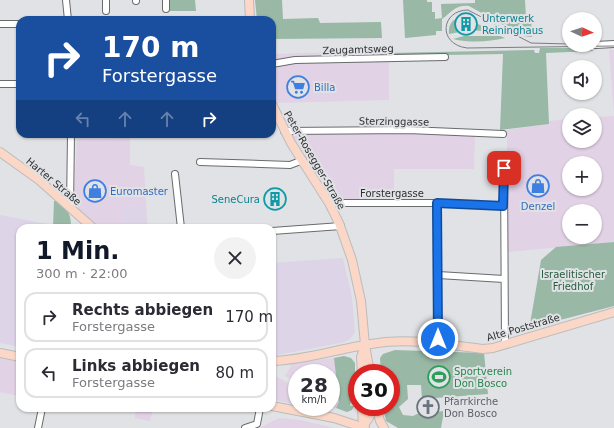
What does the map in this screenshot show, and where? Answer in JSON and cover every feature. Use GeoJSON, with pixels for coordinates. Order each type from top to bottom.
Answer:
{"type":"FeatureCollection","features":[{"type":"Feature","properties":{"kind":"main road"},"geometry":{"type":"LineString","coordinates":[[249,0],[250,16]]}},
{"type":"Feature","properties":{"kind":"main road","name":"Peter-Rosegger-Straße"},"geometry":{"type":"LineString","coordinates":[[276,113],[284,131],[329,203],[341,226],[353,266],[361,301],[368,364]]}},
{"type":"Feature","properties":{"kind":"main road","name":"Harter Straße"},"geometry":{"type":"LineString","coordinates":[[0,152],[39,180],[88,224]]}},
{"type":"Feature","properties":{"kind":"main road","name":"Alte Poststraße"},"geometry":{"type":"LineString","coordinates":[[365,345],[379,342],[402,342],[483,349],[505,345],[614,312]]}},
{"type":"Feature","properties":{"kind":"main road"},"geometry":{"type":"LineString","coordinates":[[276,360],[319,355],[365,345]]}},
{"type":"Feature","properties":{"kind":"main road","name":"Peter-Rosegger-Straße"},"geometry":{"type":"LineString","coordinates":[[361,364],[361,357],[365,345]]}},
{"type":"Feature","properties":{"kind":"main road"},"geometry":{"type":"LineString","coordinates":[[0,353],[16,356]]}},
{"type":"Feature","properties":{"kind":"main road"},"geometry":{"type":"LineString","coordinates":[[276,407],[334,418],[363,428]]}},
{"type":"Feature","properties":{"kind":"main road"},"geometry":{"type":"LineString","coordinates":[[362,416],[363,428]]}},
{"type":"Feature","properties":{"kind":"main road"},"geometry":{"type":"LineString","coordinates":[[363,428],[370,416]]}},
{"type":"Feature","properties":{"kind":"main road"},"geometry":{"type":"LineString","coordinates":[[379,416],[384,428]]}},
{"type":"Feature","properties":{"kind":"street"},"geometry":{"type":"LineString","coordinates":[[66,0],[68,16]]}},
{"type":"Feature","properties":{"kind":"street"},"geometry":{"type":"LineString","coordinates":[[106,0],[106,11]]}},
{"type":"Feature","properties":{"kind":"street"},"geometry":{"type":"LineString","coordinates":[[166,0],[166,9]]}},
{"type":"Feature","properties":{"kind":"street"},"geometry":{"type":"LineString","coordinates":[[0,24],[16,24]]}},
{"type":"Feature","properties":{"kind":"street"},"geometry":{"type":"LineString","coordinates":[[602,44],[614,44]]}},
{"type":"Feature","properties":{"kind":"street","name":"Zeugamtsweg"},"geometry":{"type":"LineString","coordinates":[[276,63],[295,60],[445,57]]}},
{"type":"Feature","properties":{"kind":"street"},"geometry":{"type":"LineString","coordinates":[[0,84],[16,84]]}},
{"type":"Feature","properties":{"kind":"street","name":"Sterzinggasse"},"geometry":{"type":"LineString","coordinates":[[284,131],[408,130],[503,134]]}},
{"type":"Feature","properties":{"kind":"street"},"geometry":{"type":"LineString","coordinates":[[70,208],[71,138]]}},
{"type":"Feature","properties":{"kind":"street"},"geometry":{"type":"LineString","coordinates":[[200,162],[290,165],[303,160]]}},
{"type":"Feature","properties":{"kind":"street"},"geometry":{"type":"LineString","coordinates":[[504,168],[503,206],[505,345]]}},
{"type":"Feature","properties":{"kind":"street"},"geometry":{"type":"LineString","coordinates":[[174,174],[180,224]]}},
{"type":"Feature","properties":{"kind":"street","name":"Forstergasse"},"geometry":{"type":"LineString","coordinates":[[329,203],[437,203],[503,206]]}},
{"type":"Feature","properties":{"kind":"street"},"geometry":{"type":"LineString","coordinates":[[437,203],[438,345]]}},
{"type":"Feature","properties":{"kind":"street"},"geometry":{"type":"LineString","coordinates":[[276,231],[341,226]]}},
{"type":"Feature","properties":{"kind":"street"},"geometry":{"type":"LineString","coordinates":[[438,275],[504,279]]}},
{"type":"Feature","properties":{"kind":"street"},"geometry":{"type":"LineString","coordinates":[[38,428],[41,412]]}},
{"type":"Feature","properties":{"kind":"street"},"geometry":{"type":"LineString","coordinates":[[245,428],[257,424],[259,412]]}},
{"type":"Feature","properties":{"kind":"shaded area"},"geometry":{"type":"Polygon","coordinates":[[[609,50],[614,50],[614,113],[609,50]]]}},
{"type":"Feature","properties":{"kind":"shaded area"},"geometry":{"type":"Polygon","coordinates":[[[389,51],[389,100],[276,103],[276,54],[389,51]]]}},
{"type":"Feature","properties":{"kind":"shaded area","name":"Denzel"},"geometry":{"type":"Polygon","coordinates":[[[614,116],[614,242],[602,243],[602,204],[562,204],[562,244],[593,244],[507,252],[507,130],[548,124],[549,121],[562,120],[562,148],[602,148],[602,117],[614,116]]]}},
{"type":"Feature","properties":{"kind":"shaded area"},"geometry":{"type":"Polygon","coordinates":[[[475,130],[474,169],[394,169],[394,206],[339,207],[291,133],[475,130]]]}},
{"type":"Feature","properties":{"kind":"shaded area"},"geometry":{"type":"Polygon","coordinates":[[[130,138],[130,165],[144,167],[146,205],[122,206],[121,224],[95,224],[76,207],[74,201],[77,139],[130,138]]]}},
{"type":"Feature","properties":{"kind":"shaded area"},"geometry":{"type":"Polygon","coordinates":[[[146,205],[148,224],[121,224],[122,206],[146,205]]]}},
{"type":"Feature","properties":{"kind":"shaded area"},"geometry":{"type":"Polygon","coordinates":[[[0,215],[48,224],[16,224],[16,346],[0,343],[0,215]]]}},
{"type":"Feature","properties":{"kind":"shaded area"},"geometry":{"type":"Polygon","coordinates":[[[343,258],[352,297],[355,332],[351,338],[345,342],[276,355],[276,263],[343,258]]]}},
{"type":"Feature","properties":{"kind":"shaded area"},"geometry":{"type":"Polygon","coordinates":[[[0,358],[16,361],[16,395],[0,392],[0,358]]]}},
{"type":"Feature","properties":{"kind":"shaded area"},"geometry":{"type":"Polygon","coordinates":[[[334,358],[335,364],[292,364],[334,358]]]}},
{"type":"Feature","properties":{"kind":"shaded area"},"geometry":{"type":"Polygon","coordinates":[[[276,376],[288,383],[288,403],[276,400],[276,376]]]}},
{"type":"Feature","properties":{"kind":"shaded area"},"geometry":{"type":"Polygon","coordinates":[[[136,412],[152,412],[150,421],[135,418],[136,412]]]}},
{"type":"Feature","properties":{"kind":"shaded area"},"geometry":{"type":"Polygon","coordinates":[[[279,418],[301,420],[334,428],[259,428],[279,418]]]}},
{"type":"Feature","properties":{"kind":"green space"},"geometry":{"type":"Polygon","coordinates":[[[168,0],[195,0],[196,11],[169,11],[168,0]]]}},
{"type":"Feature","properties":{"kind":"green space"},"geometry":{"type":"Polygon","coordinates":[[[255,0],[282,0],[283,19],[318,18],[320,23],[381,22],[382,38],[276,39],[276,16],[257,16],[255,0]]]}},
{"type":"Feature","properties":{"kind":"green space"},"geometry":{"type":"Polygon","coordinates":[[[403,0],[427,0],[427,2],[432,2],[432,12],[435,12],[435,19],[442,18],[441,4],[475,3],[475,0],[525,0],[526,18],[531,18],[532,37],[523,36],[469,6],[461,6],[454,9],[442,19],[442,31],[436,31],[436,35],[405,38],[403,0]]]}},
{"type":"Feature","properties":{"kind":"green space","name":"Unterwerk Reininghaus"},"geometry":{"type":"Polygon","coordinates":[[[461,17],[467,18],[493,32],[471,30],[449,34],[451,23],[455,19],[461,17]]]}},
{"type":"Feature","properties":{"kind":"green space"},"geometry":{"type":"Polygon","coordinates":[[[464,36],[500,36],[505,38],[479,42],[453,39],[464,36]]]}},
{"type":"Feature","properties":{"kind":"green space"},"geometry":{"type":"Polygon","coordinates":[[[540,48],[562,48],[562,52],[570,52],[546,53],[549,124],[500,130],[503,54],[389,56],[389,53],[534,50],[535,53],[539,53],[540,48]]]}},
{"type":"Feature","properties":{"kind":"green space"},"geometry":{"type":"Polygon","coordinates":[[[54,201],[56,201],[68,212],[71,224],[53,224],[54,201]]]}},
{"type":"Feature","properties":{"kind":"green space","name":"Israelitischer Friedhof"},"geometry":{"type":"Polygon","coordinates":[[[614,242],[614,306],[533,327],[530,324],[541,260],[556,247],[614,242]]]}},
{"type":"Feature","properties":{"kind":"green space","name":"Sportverein Don Bosco"},"geometry":{"type":"Polygon","coordinates":[[[395,350],[484,353],[488,394],[422,399],[421,385],[407,385],[408,399],[400,406],[400,364],[380,364],[380,358],[383,354],[395,350]]]}},
{"type":"Feature","properties":{"kind":"green space"},"geometry":{"type":"Polygon","coordinates":[[[344,356],[351,358],[355,363],[348,364],[347,412],[340,409],[340,364],[335,364],[334,358],[344,356]]]}},
{"type":"Feature","properties":{"kind":"green space","name":"Sportverein Don Bosco"},"geometry":{"type":"Polygon","coordinates":[[[400,409],[403,415],[413,416],[417,414],[444,411],[441,428],[398,428],[386,421],[385,416],[400,416],[400,409]]]}},
{"type":"Feature","properties":{"kind":"tram line"},"geometry":{"type":"LineString","coordinates":[[562,44],[531,43],[468,10],[459,11],[452,15],[446,28],[447,34],[451,40],[457,45],[467,48],[562,47]]}},
{"type":"Feature","properties":{"kind":"tram line"},"geometry":{"type":"LineString","coordinates":[[602,46],[614,46]]}},
{"type":"Feature","properties":{"kind":"place","name":"Unterwerk Reininghaus"},"geometry":{"type":"Point","coordinates":[466,24]}},
{"type":"Feature","properties":{"kind":"place","name":"Billa"},"geometry":{"type":"Point","coordinates":[298,87]}},
{"type":"Feature","properties":{"kind":"place","name":"Denzel"},"geometry":{"type":"Point","coordinates":[538,186]}},
{"type":"Feature","properties":{"kind":"place","name":"Euromaster"},"geometry":{"type":"Point","coordinates":[95,191]}},
{"type":"Feature","properties":{"kind":"place","name":"SeneCura"},"geometry":{"type":"Point","coordinates":[275,199]}},
{"type":"Feature","properties":{"kind":"place","name":"Sportverein Don Bosco"},"geometry":{"type":"Point","coordinates":[439,377]}},
{"type":"Feature","properties":{"kind":"place","name":"Pfarrkirche Don Bosco"},"geometry":{"type":"Point","coordinates":[428,407]}},
{"type":"Feature","properties":{"kind":"route"},"geometry":{"type":"LineString","coordinates":[[438,339],[437,203],[503,206],[504,168]]}}]}
